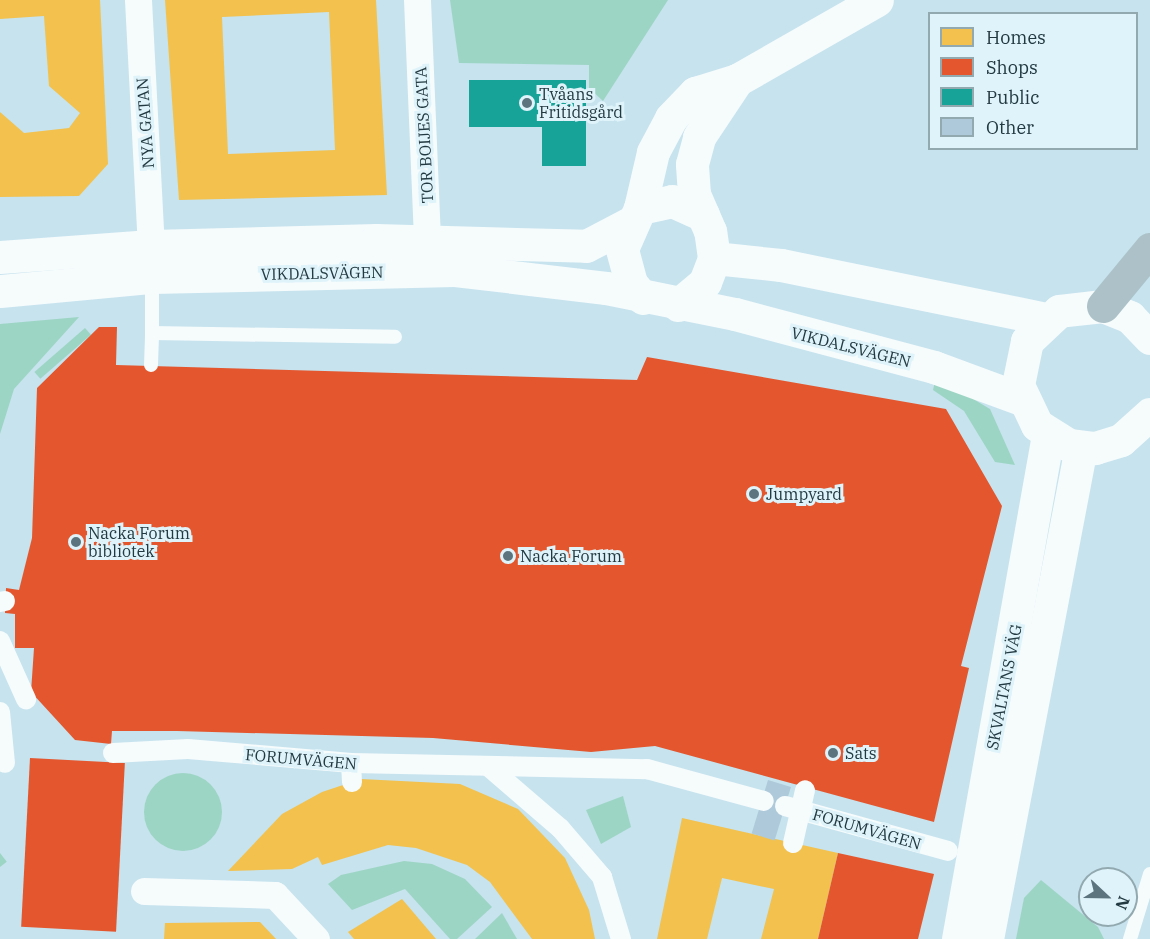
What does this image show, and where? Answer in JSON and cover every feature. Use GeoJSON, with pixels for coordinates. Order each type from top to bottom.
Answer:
{"type":"FeatureCollection","features":[{"type":"Feature","properties":{"kind":"highway"},"geometry":{"type":"LineString","coordinates":[[1103,306],[1150,249]]}},
{"type":"Feature","properties":{"kind":"street","name":"NYA GATAN"},"geometry":{"type":"LineString","coordinates":[[138,0],[152,261]]}},
{"type":"Feature","properties":{"kind":"street","name":"TOR BOIJES GATA"},"geometry":{"type":"LineString","coordinates":[[417,0],[428,255]]}},
{"type":"Feature","properties":{"kind":"street"},"geometry":{"type":"LineString","coordinates":[[643,298],[623,265],[653,152],[671,118],[695,93],[737,80],[877,0]]}},
{"type":"Feature","properties":{"kind":"street"},"geometry":{"type":"LineString","coordinates":[[678,305],[705,282],[714,258],[703,215],[694,194],[692,164],[699,137],[737,80]]}},
{"type":"Feature","properties":{"kind":"street","name":"VIKDALSVÄGEN"},"geometry":{"type":"LineString","coordinates":[[0,257],[152,261],[428,255],[586,246],[635,215],[672,201],[703,215]]}},
{"type":"Feature","properties":{"kind":"street","name":"VIKDALSVÄGEN"},"geometry":{"type":"LineString","coordinates":[[428,255],[678,305],[735,314],[934,367],[1021,399]]}},
{"type":"Feature","properties":{"kind":"street"},"geometry":{"type":"LineString","coordinates":[[714,258],[781,265],[1046,319]]}},
{"type":"Feature","properties":{"kind":"street","name":"VIKDALSVÄGEN"},"geometry":{"type":"LineString","coordinates":[[0,291],[152,261]]}},
{"type":"Feature","properties":{"kind":"street"},"geometry":{"type":"LineString","coordinates":[[1144,428],[1108,445],[1081,447],[1048,435],[1021,399],[1021,355],[1046,319],[1073,306],[1103,306],[1130,317],[1150,338]]}},
{"type":"Feature","properties":{"kind":"street","name":"SKVALTANS VÄG"},"geometry":{"type":"LineString","coordinates":[[958,939],[1037,521],[1048,435]]}},
{"type":"Feature","properties":{"kind":"street","name":"SKVALTANS VÄG"},"geometry":{"type":"LineString","coordinates":[[987,939],[1081,447]]}},
{"type":"Feature","properties":{"kind":"street"},"geometry":{"type":"LineString","coordinates":[[0,641],[26,699]]}},
{"type":"Feature","properties":{"kind":"street"},"geometry":{"type":"LineString","coordinates":[[0,712],[4,763]]}},
{"type":"Feature","properties":{"kind":"street","name":"FORUMVÄGEN"},"geometry":{"type":"LineString","coordinates":[[113,753],[188,749],[352,772],[489,767],[591,760],[647,769],[764,801]]}},
{"type":"Feature","properties":{"kind":"street"},"geometry":{"type":"LineString","coordinates":[[489,767],[560,828],[602,877],[621,939]]}},
{"type":"Feature","properties":{"kind":"street"},"geometry":{"type":"LineString","coordinates":[[793,843],[793,808],[804,790]]}},
{"type":"Feature","properties":{"kind":"street","name":"FORUMVÄGEN"},"geometry":{"type":"LineString","coordinates":[[793,808],[948,851]]}},
{"type":"Feature","properties":{"kind":"street"},"geometry":{"type":"LineString","coordinates":[[144,891],[275,894],[316,939]]}},
{"type":"Feature","properties":{"kind":"lane"},"geometry":{"type":"LineString","coordinates":[[151,365],[152,261]]}},
{"type":"Feature","properties":{"kind":"lane"},"geometry":{"type":"LineString","coordinates":[[152,333],[395,337]]}},
{"type":"Feature","properties":{"kind":"lane"},"geometry":{"type":"LineString","coordinates":[[1130,939],[1150,874]]}},
{"type":"Feature","properties":{"kind":"green space"},"geometry":{"type":"Polygon","coordinates":[[[450,0],[668,0],[603,101],[589,88],[589,65],[459,63],[450,0]]]}},
{"type":"Feature","properties":{"kind":"green space"},"geometry":{"type":"Polygon","coordinates":[[[79,317],[14,389],[0,434],[0,324],[79,317]]]}},
{"type":"Feature","properties":{"kind":"green space"},"geometry":{"type":"Polygon","coordinates":[[[85,328],[91,335],[40,379],[34,372],[85,328]]]}},
{"type":"Feature","properties":{"kind":"green space"},"geometry":{"type":"Polygon","coordinates":[[[936,377],[990,409],[1015,465],[995,462],[964,411],[933,390],[936,377]]]}},
{"type":"Feature","properties":{"kind":"green space"},"geometry":{"type":"Polygon","coordinates":[[[175,773],[191,773],[205,779],[216,790],[222,804],[222,820],[216,834],[205,845],[191,851],[175,851],[161,845],[150,834],[144,820],[144,804],[150,790],[161,779],[175,773]]]}},
{"type":"Feature","properties":{"kind":"green space"},"geometry":{"type":"Polygon","coordinates":[[[623,796],[631,827],[601,844],[586,810],[623,796]]]}},
{"type":"Feature","properties":{"kind":"green space"},"geometry":{"type":"Polygon","coordinates":[[[0,853],[7,862],[0,867],[0,853]]]}},
{"type":"Feature","properties":{"kind":"green space"},"geometry":{"type":"Polygon","coordinates":[[[404,861],[432,864],[465,879],[492,907],[457,939],[450,939],[405,889],[352,910],[328,884],[341,875],[404,861]]]}},
{"type":"Feature","properties":{"kind":"green space"},"geometry":{"type":"Polygon","coordinates":[[[1041,880],[1078,911],[1078,927],[1098,927],[1104,939],[1016,939],[1024,898],[1041,880]]]}},
{"type":"Feature","properties":{"kind":"green space"},"geometry":{"type":"Polygon","coordinates":[[[502,913],[517,939],[475,939],[502,913]]]}},
{"type":"Feature","properties":{"kind":"building: Homes"},"geometry":{"type":"Polygon","coordinates":[[[0,0],[100,0],[108,164],[79,196],[0,197],[0,112],[24,133],[69,128],[80,113],[49,86],[44,16],[0,19],[0,0]]]}},
{"type":"Feature","properties":{"kind":"building: Homes"},"geometry":{"type":"Polygon","coordinates":[[[165,0],[376,0],[387,195],[179,200],[165,0]],[[329,12],[222,17],[228,154],[335,150],[329,12]]]}},
{"type":"Feature","properties":{"kind":"building: Homes"},"geometry":{"type":"Polygon","coordinates":[[[361,779],[460,784],[518,809],[565,858],[589,910],[595,939],[532,939],[490,882],[467,865],[416,848],[388,845],[322,865],[318,857],[292,869],[228,871],[282,814],[322,792],[361,779]]]}},
{"type":"Feature","properties":{"kind":"building: Homes"},"geometry":{"type":"Polygon","coordinates":[[[682,818],[838,853],[818,939],[761,939],[774,889],[722,878],[707,939],[657,939],[682,818]]]}},
{"type":"Feature","properties":{"kind":"building: Homes"},"geometry":{"type":"Polygon","coordinates":[[[402,899],[436,939],[354,939],[348,932],[402,899]]]}},
{"type":"Feature","properties":{"kind":"building: Homes"},"geometry":{"type":"Polygon","coordinates":[[[260,922],[276,939],[164,939],[165,923],[260,922]]]}},
{"type":"Feature","properties":{"kind":"building: Shops","name":"Nacka Forum"},"geometry":{"type":"Polygon","coordinates":[[[99,327],[117,327],[116,365],[637,380],[647,357],[946,409],[1002,506],[961,666],[969,668],[934,822],[655,746],[591,752],[433,738],[177,731],[112,731],[111,744],[75,740],[31,692],[34,648],[15,648],[15,614],[5,613],[6,588],[19,590],[32,538],[37,388],[99,327]]]}},
{"type":"Feature","properties":{"kind":"building: Shops"},"geometry":{"type":"Polygon","coordinates":[[[30,758],[125,763],[116,932],[21,927],[30,758]]]}},
{"type":"Feature","properties":{"kind":"building: Shops"},"geometry":{"type":"Polygon","coordinates":[[[838,853],[934,874],[918,939],[818,939],[838,853]]]}},
{"type":"Feature","properties":{"kind":"building: Public","name":"Tvåans Fritidsgård"},"geometry":{"type":"Polygon","coordinates":[[[469,80],[586,80],[586,166],[542,166],[542,127],[469,127],[469,80]]]}},
{"type":"Feature","properties":{"kind":"building: Other"},"geometry":{"type":"Polygon","coordinates":[[[768,780],[791,787],[775,841],[752,834],[768,780]]]}},
{"type":"Feature","properties":{"kind":"place","name":"Tvåans Fritidsgård"},"geometry":{"type":"Point","coordinates":[527,103]}},
{"type":"Feature","properties":{"kind":"place","name":"Jumpyard"},"geometry":{"type":"Point","coordinates":[754,494]}},
{"type":"Feature","properties":{"kind":"place","name":"Nacka Forum bibliotek"},"geometry":{"type":"Point","coordinates":[76,542]}},
{"type":"Feature","properties":{"kind":"place","name":"Nacka Forum"},"geometry":{"type":"Point","coordinates":[508,556]}},
{"type":"Feature","properties":{"kind":"place","name":"Sats"},"geometry":{"type":"Point","coordinates":[833,753]}}]}
